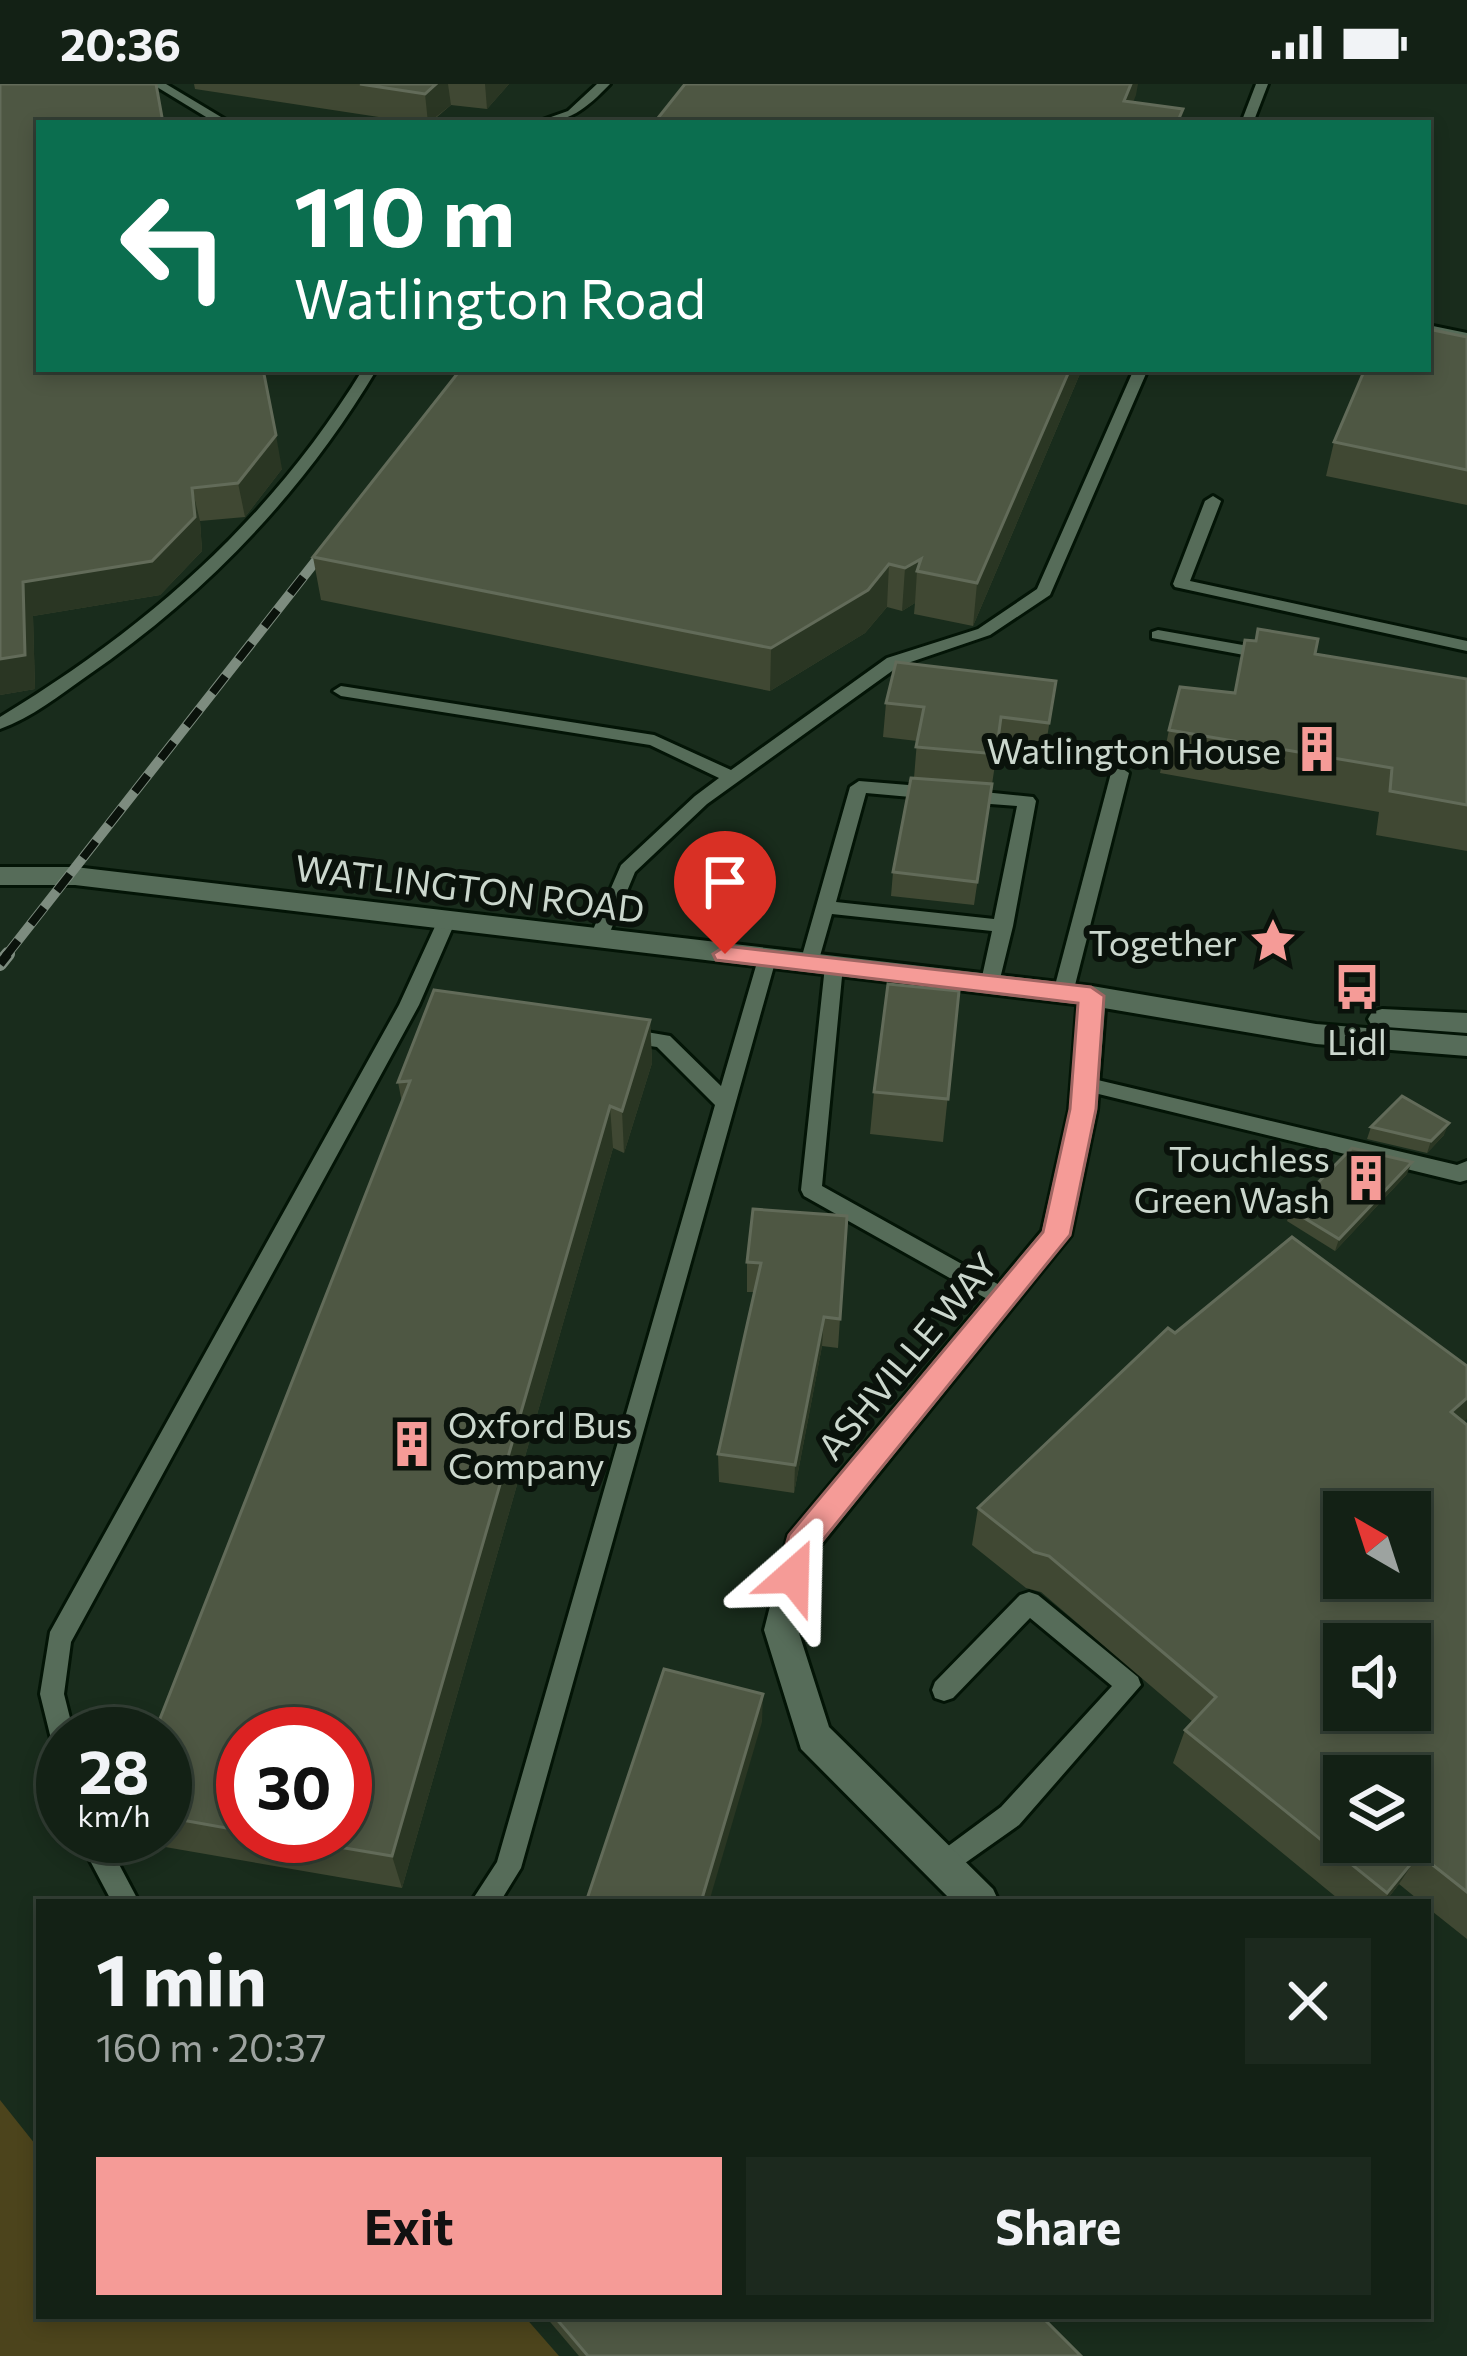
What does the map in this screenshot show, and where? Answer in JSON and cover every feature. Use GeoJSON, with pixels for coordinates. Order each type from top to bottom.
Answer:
{"type":"FeatureCollection","features":[{"type":"Feature","properties":{"kind":"main road","name":"WATLINGTON ROAD"},"geometry":{"type":"LineString","coordinates":[[0,876],[75,876],[1077,994],[1316,1034],[1467,1046]]}},
{"type":"Feature","properties":{"kind":"main road","name":"ASHVILLE WAY"},"geometry":{"type":"LineString","coordinates":[[977,1899],[814,1737],[781,1630],[800,1545],[1056,1235],[1085,1084],[1077,994]]}},
{"type":"Feature","properties":{"kind":"main road","name":"WATLINGTON ROAD"},"geometry":{"type":"LineString","coordinates":[[1142,1004],[1467,1023]]}},
{"type":"Feature","properties":{"kind":"lane"},"geometry":{"type":"LineString","coordinates":[[158,84],[220,120]]}},
{"type":"Feature","properties":{"kind":"lane"},"geometry":{"type":"LineString","coordinates":[[551,120],[572,114],[604,84]]}},
{"type":"Feature","properties":{"kind":"lane"},"geometry":{"type":"LineString","coordinates":[[1248,120],[1262,84]]}},
{"type":"Feature","properties":{"kind":"lane"},"geometry":{"type":"LineString","coordinates":[[1431,330],[1467,337]]}},
{"type":"Feature","properties":{"kind":"lane"},"geometry":{"type":"LineString","coordinates":[[0,724],[187,596],[314,452],[368,372]]}},
{"type":"Feature","properties":{"kind":"lane"},"geometry":{"type":"LineString","coordinates":[[598,939],[627,868],[731,777],[893,662],[984,632],[1044,592],[1140,372]]}},
{"type":"Feature","properties":{"kind":"lane"},"geometry":{"type":"LineString","coordinates":[[1213,501],[1181,584],[1467,646]]}},
{"type":"Feature","properties":{"kind":"lane"},"geometry":{"type":"LineString","coordinates":[[1158,634],[1291,658]]}},
{"type":"Feature","properties":{"kind":"lane"},"geometry":{"type":"LineString","coordinates":[[341,691],[654,740],[731,777]]}},
{"type":"Feature","properties":{"kind":"lane"},"geometry":{"type":"LineString","coordinates":[[1077,994],[1120,772]]}},
{"type":"Feature","properties":{"kind":"lane"},"geometry":{"type":"LineString","coordinates":[[990,986],[1028,801],[860,787],[826,907],[811,1190],[1004,1298]]}},
{"type":"Feature","properties":{"kind":"lane"},"geometry":{"type":"LineString","coordinates":[[826,907],[1004,926]]}},
{"type":"Feature","properties":{"kind":"lane"},"geometry":{"type":"LineString","coordinates":[[55,1707],[58,1640],[421,1007],[447,920]]}},
{"type":"Feature","properties":{"kind":"lane"},"geometry":{"type":"LineString","coordinates":[[486,1899],[508,1868],[767,959]]}},
{"type":"Feature","properties":{"kind":"lane"},"geometry":{"type":"LineString","coordinates":[[594,1031],[663,1041],[724,1101]]}},
{"type":"Feature","properties":{"kind":"lane"},"geometry":{"type":"LineString","coordinates":[[1085,1084],[1460,1174],[1467,1169]]}},
{"type":"Feature","properties":{"kind":"lane"},"geometry":{"type":"LineString","coordinates":[[941,1867],[1010,1816],[1129,1685],[1028,1603],[944,1690]]}},
{"type":"Feature","properties":{"kind":"lane"},"geometry":{"type":"LineString","coordinates":[[105,1863],[124,1899]]}},
{"type":"Feature","properties":{"kind":"shaded area"},"geometry":{"type":"Polygon","coordinates":[[[0,2100],[36,2145],[36,2319],[527,2319],[559,2356],[0,2356],[0,2100]]]}},
{"type":"Feature","properties":{"kind":"building"},"geometry":{"type":"Polygon","coordinates":[[[0,84],[156,84],[162,120],[36,120],[36,372],[264,372],[276,435],[238,483],[192,488],[195,517],[152,561],[23,582],[25,655],[0,659],[0,84]]]}},
{"type":"Feature","properties":{"kind":"building"},"geometry":{"type":"Polygon","coordinates":[[[360,84],[436,84],[425,94],[360,84]]]}},
{"type":"Feature","properties":{"kind":"building"},"geometry":{"type":"Polygon","coordinates":[[[685,84],[1131,84],[1124,101],[1183,109],[1178,120],[656,120],[685,84]]]}},
{"type":"Feature","properties":{"kind":"building"},"geometry":{"type":"Polygon","coordinates":[[[1431,330],[1467,337],[1467,470],[1334,442],[1364,372],[1431,372],[1431,330]]]}},
{"type":"Feature","properties":{"kind":"building"},"geometry":{"type":"Polygon","coordinates":[[[459,372],[1069,372],[977,583],[917,571],[921,559],[905,568],[889,564],[868,590],[771,648],[313,557],[459,372]]]}},
{"type":"Feature","properties":{"kind":"building"},"geometry":{"type":"Polygon","coordinates":[[[1258,629],[1318,639],[1315,654],[1467,679],[1467,805],[1390,791],[1392,768],[1169,730],[1180,687],[1235,693],[1245,640],[1256,641],[1258,629]]]}},
{"type":"Feature","properties":{"kind":"building"},"geometry":{"type":"Polygon","coordinates":[[[896,662],[1056,681],[1049,723],[1001,717],[996,754],[916,747],[924,707],[886,703],[896,662]]]}},
{"type":"Feature","properties":{"kind":"building"},"geometry":{"type":"Polygon","coordinates":[[[911,778],[992,784],[977,882],[893,872],[911,778]]]}},
{"type":"Feature","properties":{"kind":"building"},"geometry":{"type":"Polygon","coordinates":[[[888,984],[959,991],[948,1099],[874,1092],[888,984]]]}},
{"type":"Feature","properties":{"kind":"building","name":"Oxford Bus Company"},"geometry":{"type":"Polygon","coordinates":[[[434,990],[650,1020],[622,1111],[610,1106],[392,1856],[372,1853],[372,1707],[216,1707],[216,1826],[192,1822],[192,1707],[165,1707],[410,1081],[398,1082],[434,990]]]}},
{"type":"Feature","properties":{"kind":"building"},"geometry":{"type":"Polygon","coordinates":[[[1402,1096],[1449,1123],[1431,1141],[1371,1127],[1402,1096]]]}},
{"type":"Feature","properties":{"kind":"building"},"geometry":{"type":"Polygon","coordinates":[[[1352,1148],[1412,1162],[1339,1239],[1291,1210],[1352,1148]]]}},
{"type":"Feature","properties":{"kind":"building"},"geometry":{"type":"Polygon","coordinates":[[[753,1209],[847,1216],[840,1319],[824,1317],[795,1465],[718,1454],[761,1263],[747,1262],[753,1209]]]}},
{"type":"Feature","properties":{"kind":"building"},"geometry":{"type":"Polygon","coordinates":[[[1292,1237],[1467,1366],[1467,1398],[1451,1412],[1467,1425],[1467,1892],[1430,1863],[1431,1755],[1323,1755],[1323,1841],[1185,1730],[1216,1697],[1049,1556],[1034,1552],[978,1508],[1168,1328],[1175,1333],[1292,1237]]]}},
{"type":"Feature","properties":{"kind":"building"},"geometry":{"type":"Polygon","coordinates":[[[664,1669],[763,1694],[702,1899],[587,1899],[664,1669]]]}},
{"type":"Feature","properties":{"kind":"building"},"geometry":{"type":"Polygon","coordinates":[[[1350,1863],[1412,1863],[1387,1893],[1350,1863]]]}},
{"type":"Feature","properties":{"kind":"building"},"geometry":{"type":"Polygon","coordinates":[[[557,2319],[1044,2319],[1081,2356],[588,2356],[557,2319]]]}},
{"type":"Feature","properties":{"kind":"railway"},"geometry":{"type":"LineString","coordinates":[[5,957],[333,539]]}},
{"type":"Feature","properties":{"kind":"railway"},"geometry":{"type":"LineString","coordinates":[[0,964],[8,954]]}},
{"type":"Feature","properties":{"kind":"place","name":"Watlington House"},"geometry":{"type":"Point","coordinates":[1317,749]}},
{"type":"Feature","properties":{"kind":"place","name":"Together"},"geometry":{"type":"Point","coordinates":[1273,941]}},
{"type":"Feature","properties":{"kind":"place","name":"Lidl"},"geometry":{"type":"Point","coordinates":[1357,987]}},
{"type":"Feature","properties":{"kind":"place","name":"Touchless Green Wash"},"geometry":{"type":"Point","coordinates":[1366,1178]}},
{"type":"Feature","properties":{"kind":"place","name":"Oxford Bus Company"},"geometry":{"type":"Point","coordinates":[412,1444]}},
{"type":"Feature","properties":{"kind":"route"},"geometry":{"type":"LineString","coordinates":[[725,954],[1091,996],[1083,1109],[1056,1235],[800,1545],[793,1576]]}}]}
